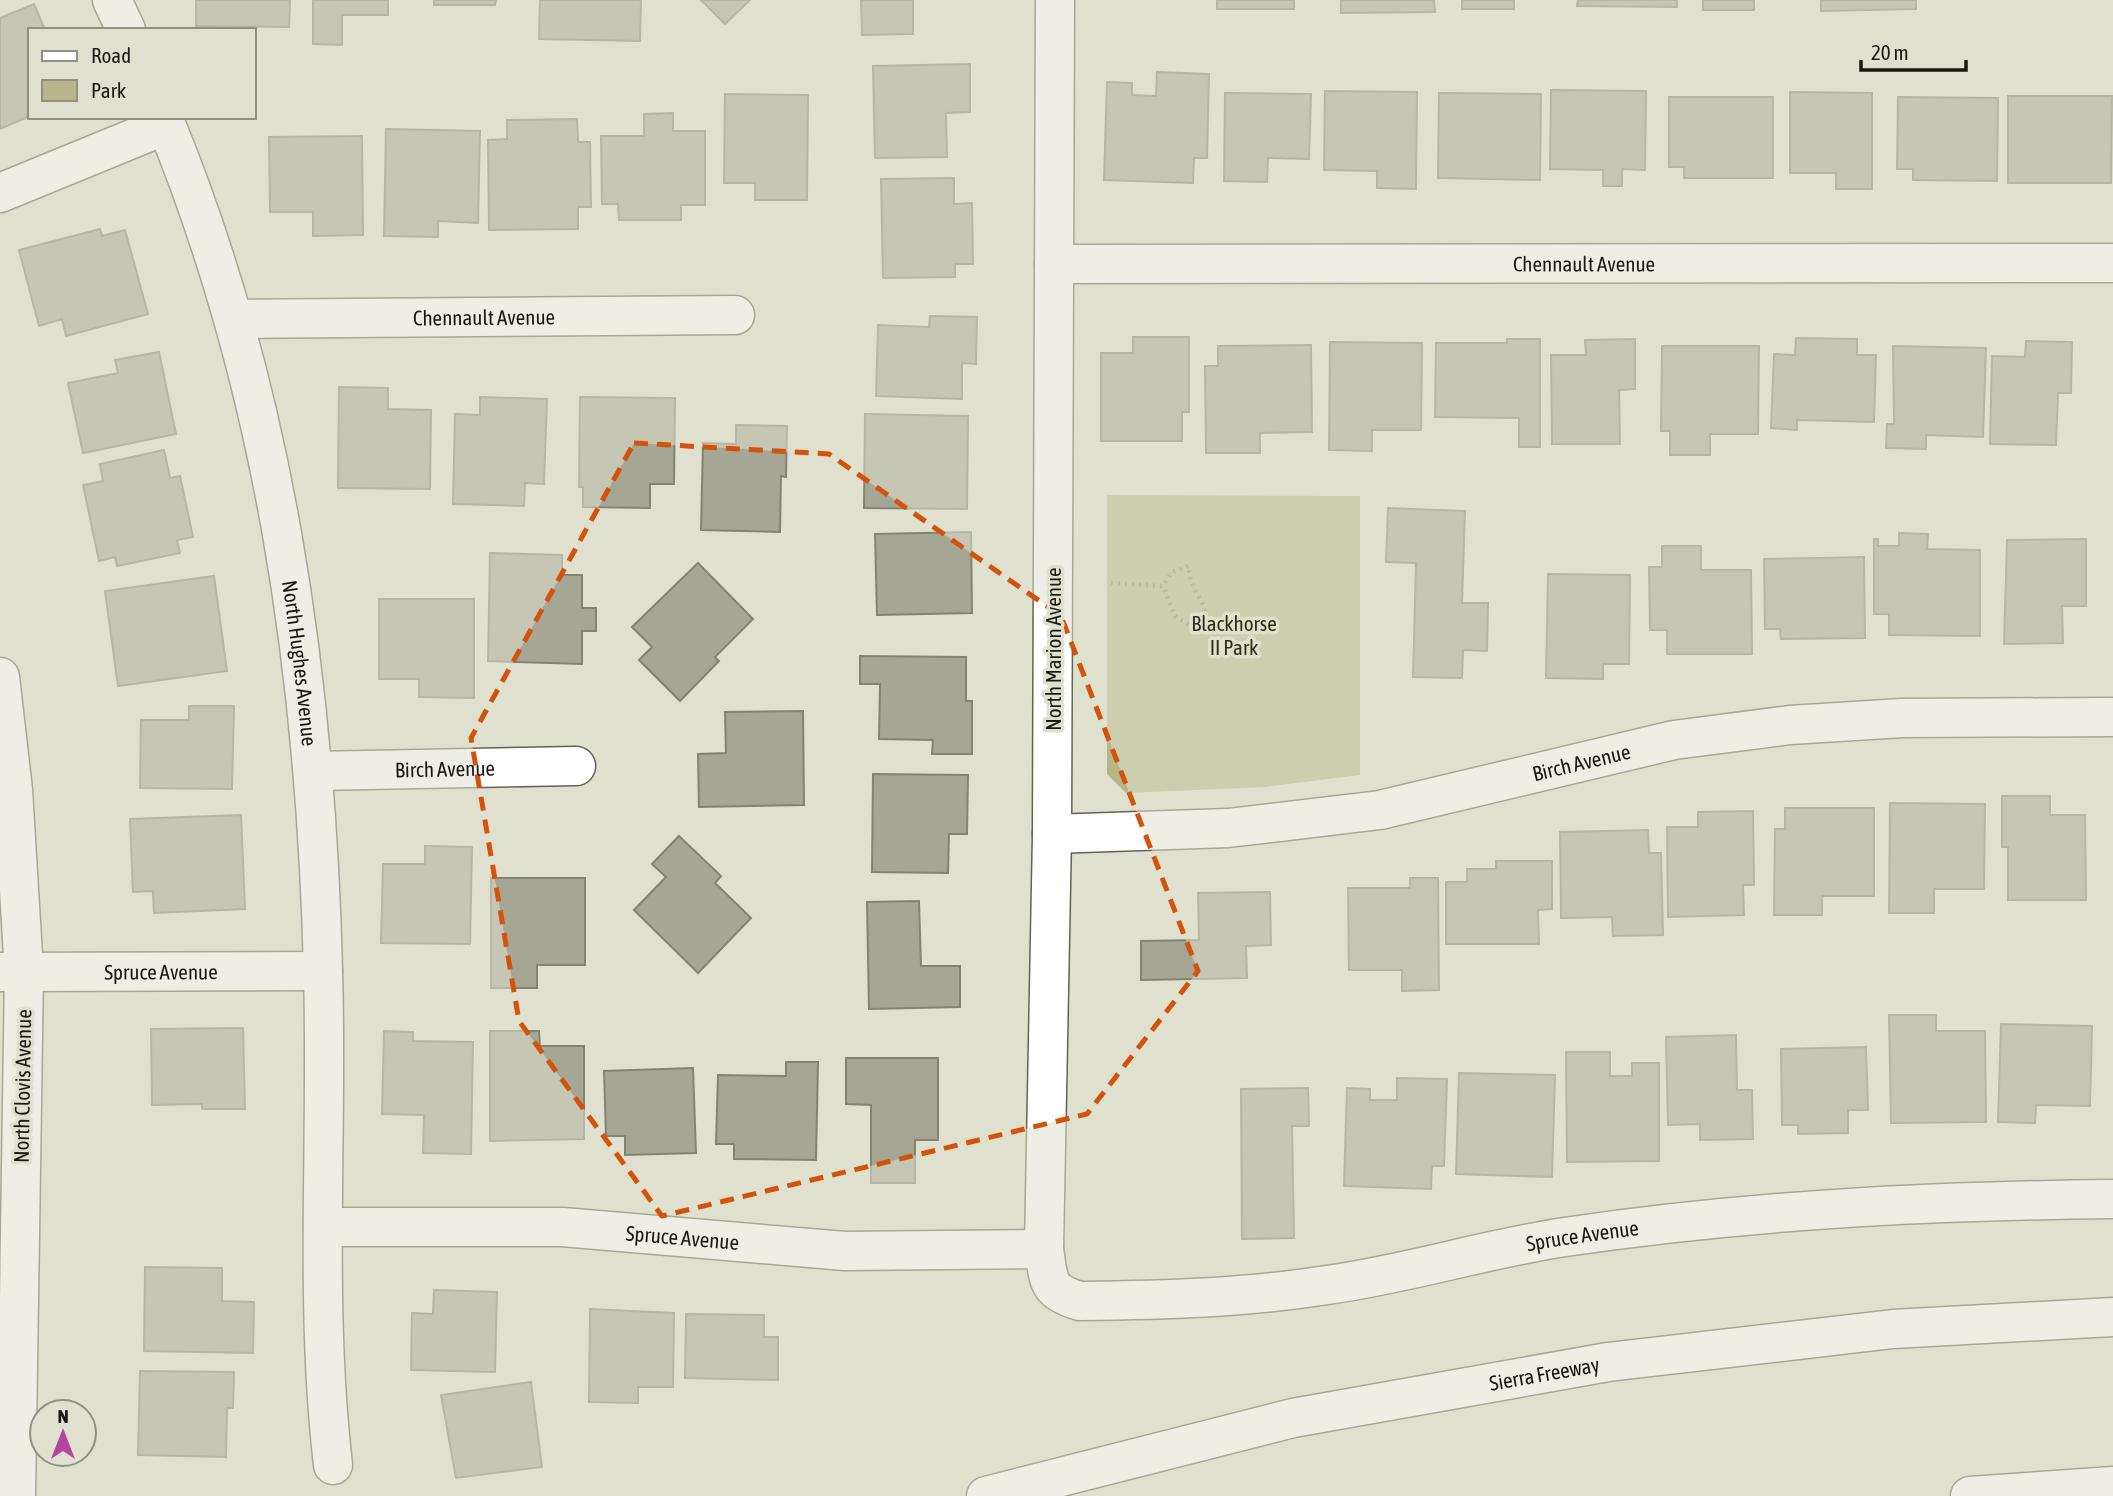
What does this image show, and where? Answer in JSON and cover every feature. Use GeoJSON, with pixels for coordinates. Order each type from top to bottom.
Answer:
{"type":"FeatureCollection","features":[{"type":"Feature","properties":{"kind":"main road"},"geometry":{"type":"LineString","coordinates":[[112,0],[125,28]]}},
{"type":"Feature","properties":{"kind":"main road","name":"North Marion Avenue"},"geometry":{"type":"LineString","coordinates":[[1055,0],[1052,834],[1044,1249],[1049,1282],[1058,1294]]}},
{"type":"Feature","properties":{"kind":"main road"},"geometry":{"type":"LineString","coordinates":[[0,193],[164,121]]}},
{"type":"Feature","properties":{"kind":"main road","name":"North Hughes Avenue"},"geometry":{"type":"LineString","coordinates":[[164,121],[234,319],[271,479],[298,617],[314,771],[323,971],[324,1385],[333,1465]]}},
{"type":"Feature","properties":{"kind":"main road","name":"Chennault Avenue"},"geometry":{"type":"LineString","coordinates":[[1054,264],[2113,263]]}},
{"type":"Feature","properties":{"kind":"main road","name":"Chennault Avenue"},"geometry":{"type":"LineString","coordinates":[[234,319],[735,315]]}},
{"type":"Feature","properties":{"kind":"main road","name":"North Clovis Avenue"},"geometry":{"type":"LineString","coordinates":[[0,677],[17,831],[12,972],[10,1221],[16,1496]]}},
{"type":"Feature","properties":{"kind":"main road","name":"Birch Avenue"},"geometry":{"type":"LineString","coordinates":[[1052,834],[1228,828],[1380,810],[1674,740],[1790,724],[1902,718],[2113,717]]}},
{"type":"Feature","properties":{"kind":"main road","name":"Birch Avenue"},"geometry":{"type":"LineString","coordinates":[[314,771],[576,766]]}},
{"type":"Feature","properties":{"kind":"main road","name":"Spruce Avenue"},"geometry":{"type":"LineString","coordinates":[[12,972],[323,971]]}},
{"type":"Feature","properties":{"kind":"main road","name":"Spruce Avenue"},"geometry":{"type":"LineString","coordinates":[[1058,1294],[1080,1301],[1220,1299],[1330,1285],[1564,1238],[1698,1221],[1842,1206],[2113,1199]]}},
{"type":"Feature","properties":{"kind":"main road","name":"Spruce Avenue"},"geometry":{"type":"LineString","coordinates":[[323,1227],[562,1227],[845,1251],[1044,1249]]}},
{"type":"Feature","properties":{"kind":"main road","name":"Sierra Freeway"},"geometry":{"type":"LineString","coordinates":[[986,1496],[1293,1418],[1608,1362],[1893,1329],[2113,1317]]}},
{"type":"Feature","properties":{"kind":"main road"},"geometry":{"type":"LineString","coordinates":[[1970,1496],[2113,1486]]}},
{"type":"Feature","properties":{"kind":"path"},"geometry":{"type":"LineString","coordinates":[[1189,566],[1189,583],[1206,609],[1205,618],[1191,626],[1175,616],[1163,586],[1172,572],[1189,566]]}},
{"type":"Feature","properties":{"kind":"path"},"geometry":{"type":"LineString","coordinates":[[1111,583],[1163,586]]}},
{"type":"Feature","properties":{"kind":"highlighted area"},"geometry":{"type":"Polygon","coordinates":[[[634,443],[829,454],[1061,616],[1198,971],[1087,1114],[662,1216],[519,1021],[471,738],[634,443]]]}},
{"type":"Feature","properties":{"kind":"green space","name":"Blackhorse II Park"},"geometry":{"type":"Polygon","coordinates":[[[1107,495],[1360,496],[1360,775],[1265,787],[1126,793],[1107,774],[1107,495]]]}},
{"type":"Feature","properties":{"kind":"building"},"geometry":{"type":"Polygon","coordinates":[[[196,0],[290,0],[289,27],[196,26],[196,0]]]}},
{"type":"Feature","properties":{"kind":"building"},"geometry":{"type":"Polygon","coordinates":[[[313,0],[388,0],[388,15],[342,15],[342,45],[313,44],[313,0]]]}},
{"type":"Feature","properties":{"kind":"building"},"geometry":{"type":"Polygon","coordinates":[[[434,0],[496,0],[495,5],[434,5],[434,0]]]}},
{"type":"Feature","properties":{"kind":"building"},"geometry":{"type":"Polygon","coordinates":[[[540,0],[641,0],[640,41],[539,39],[540,0]]]}},
{"type":"Feature","properties":{"kind":"building"},"geometry":{"type":"Polygon","coordinates":[[[701,0],[750,0],[725,24],[701,0]]]}},
{"type":"Feature","properties":{"kind":"building"},"geometry":{"type":"Polygon","coordinates":[[[861,0],[913,0],[913,34],[862,35],[861,0]]]}},
{"type":"Feature","properties":{"kind":"building"},"geometry":{"type":"Polygon","coordinates":[[[1217,0],[1294,0],[1294,9],[1217,9],[1217,0]]]}},
{"type":"Feature","properties":{"kind":"building"},"geometry":{"type":"Polygon","coordinates":[[[1341,0],[1434,0],[1435,12],[1341,13],[1341,0]]]}},
{"type":"Feature","properties":{"kind":"building"},"geometry":{"type":"Polygon","coordinates":[[[1462,0],[1514,0],[1514,9],[1462,9],[1462,0]]]}},
{"type":"Feature","properties":{"kind":"building"},"geometry":{"type":"Polygon","coordinates":[[[1578,0],[1677,0],[1677,7],[1577,6],[1578,0]]]}},
{"type":"Feature","properties":{"kind":"building"},"geometry":{"type":"Polygon","coordinates":[[[1703,0],[1754,0],[1754,10],[1703,10],[1703,0]]]}},
{"type":"Feature","properties":{"kind":"building"},"geometry":{"type":"Polygon","coordinates":[[[1821,0],[1916,0],[1916,9],[1821,11],[1821,0]]]}},
{"type":"Feature","properties":{"kind":"building"},"geometry":{"type":"Polygon","coordinates":[[[34,4],[44,28],[28,28],[28,117],[0,129],[0,18],[34,4]]]}},
{"type":"Feature","properties":{"kind":"building"},"geometry":{"type":"Polygon","coordinates":[[[970,64],[970,112],[946,113],[947,157],[875,158],[873,66],[970,64]]]}},
{"type":"Feature","properties":{"kind":"building"},"geometry":{"type":"Polygon","coordinates":[[[1157,72],[1209,74],[1207,158],[1194,158],[1193,183],[1104,180],[1107,82],[1132,83],[1132,95],[1156,96],[1157,72]]]}},
{"type":"Feature","properties":{"kind":"building"},"geometry":{"type":"Polygon","coordinates":[[[1551,90],[1646,91],[1645,170],[1622,169],[1622,186],[1603,186],[1603,170],[1550,169],[1551,90]]]}},
{"type":"Feature","properties":{"kind":"building"},"geometry":{"type":"Polygon","coordinates":[[[1325,91],[1417,92],[1416,189],[1377,188],[1377,171],[1324,170],[1325,91]]]}},
{"type":"Feature","properties":{"kind":"building"},"geometry":{"type":"Polygon","coordinates":[[[1790,92],[1872,93],[1872,189],[1836,189],[1836,173],[1790,173],[1790,92]]]}},
{"type":"Feature","properties":{"kind":"building"},"geometry":{"type":"Polygon","coordinates":[[[1225,93],[1311,94],[1309,159],[1268,158],[1267,182],[1224,181],[1225,93]]]}},
{"type":"Feature","properties":{"kind":"building"},"geometry":{"type":"Polygon","coordinates":[[[1439,93],[1541,94],[1540,180],[1438,178],[1439,93]]]}},
{"type":"Feature","properties":{"kind":"building"},"geometry":{"type":"Polygon","coordinates":[[[725,94],[808,95],[807,200],[755,200],[755,183],[724,183],[725,94]]]}},
{"type":"Feature","properties":{"kind":"building"},"geometry":{"type":"Polygon","coordinates":[[[2008,96],[2112,96],[2111,183],[2008,183],[2008,96]]]}},
{"type":"Feature","properties":{"kind":"building"},"geometry":{"type":"Polygon","coordinates":[[[1669,97],[1773,97],[1773,178],[1684,178],[1684,167],[1669,167],[1669,97]]]}},
{"type":"Feature","properties":{"kind":"building"},"geometry":{"type":"Polygon","coordinates":[[[1898,97],[1998,98],[1997,181],[1913,180],[1913,169],[1897,169],[1898,97]]]}},
{"type":"Feature","properties":{"kind":"building"},"geometry":{"type":"Polygon","coordinates":[[[673,113],[673,131],[705,131],[705,205],[681,205],[681,220],[619,220],[618,204],[602,204],[601,136],[644,136],[644,114],[673,113]]]}},
{"type":"Feature","properties":{"kind":"building"},"geometry":{"type":"Polygon","coordinates":[[[577,119],[578,142],[590,142],[591,207],[578,207],[578,229],[489,230],[488,140],[507,139],[507,120],[577,119]]]}},
{"type":"Feature","properties":{"kind":"building"},"geometry":{"type":"Polygon","coordinates":[[[386,129],[480,131],[478,223],[438,221],[438,237],[384,236],[386,129]]]}},
{"type":"Feature","properties":{"kind":"building"},"geometry":{"type":"Polygon","coordinates":[[[362,136],[363,235],[313,236],[313,212],[270,212],[269,137],[362,136]]]}},
{"type":"Feature","properties":{"kind":"building"},"geometry":{"type":"Polygon","coordinates":[[[954,178],[954,204],[972,203],[973,264],[955,264],[955,277],[883,278],[881,179],[954,178]]]}},
{"type":"Feature","properties":{"kind":"building"},"geometry":{"type":"Polygon","coordinates":[[[100,229],[102,236],[125,230],[148,314],[66,336],[62,319],[39,326],[19,250],[100,229]]]}},
{"type":"Feature","properties":{"kind":"building"},"geometry":{"type":"Polygon","coordinates":[[[930,316],[977,317],[976,364],[962,363],[962,399],[876,396],[878,325],[929,327],[930,316]]]}},
{"type":"Feature","properties":{"kind":"building"},"geometry":{"type":"Polygon","coordinates":[[[1133,337],[1189,337],[1189,412],[1182,412],[1182,441],[1101,441],[1101,353],[1133,353],[1133,337]]]}},
{"type":"Feature","properties":{"kind":"building"},"geometry":{"type":"Polygon","coordinates":[[[1796,338],[1857,339],[1857,355],[1876,355],[1874,422],[1797,420],[1797,430],[1771,428],[1774,354],[1795,355],[1796,338]]]}},
{"type":"Feature","properties":{"kind":"building"},"geometry":{"type":"Polygon","coordinates":[[[1507,339],[1540,339],[1540,447],[1519,447],[1519,418],[1435,417],[1436,343],[1507,343],[1507,339]]]}},
{"type":"Feature","properties":{"kind":"building"},"geometry":{"type":"Polygon","coordinates":[[[1635,339],[1635,389],[1619,390],[1620,444],[1552,444],[1551,355],[1586,355],[1585,340],[1635,339]]]}},
{"type":"Feature","properties":{"kind":"building"},"geometry":{"type":"Polygon","coordinates":[[[2026,341],[2072,342],[2071,393],[2058,393],[2056,445],[1990,444],[1992,356],[2025,357],[2026,341]]]}},
{"type":"Feature","properties":{"kind":"building"},"geometry":{"type":"Polygon","coordinates":[[[1330,342],[1422,343],[1421,430],[1372,430],[1372,451],[1329,450],[1330,342]]]}},
{"type":"Feature","properties":{"kind":"building"},"geometry":{"type":"Polygon","coordinates":[[[1311,345],[1312,432],[1260,433],[1260,453],[1206,453],[1205,366],[1218,366],[1218,346],[1311,345]]]}},
{"type":"Feature","properties":{"kind":"building"},"geometry":{"type":"Polygon","coordinates":[[[1662,346],[1759,346],[1758,434],[1710,434],[1710,455],[1670,455],[1670,431],[1661,431],[1662,346]]]}},
{"type":"Feature","properties":{"kind":"building"},"geometry":{"type":"Polygon","coordinates":[[[1893,346],[1986,348],[1983,437],[1926,435],[1926,449],[1886,448],[1887,424],[1894,424],[1893,346]]]}},
{"type":"Feature","properties":{"kind":"building"},"geometry":{"type":"Polygon","coordinates":[[[159,352],[176,434],[83,453],[68,383],[118,373],[115,360],[159,352]]]}},
{"type":"Feature","properties":{"kind":"building"},"geometry":{"type":"Polygon","coordinates":[[[339,387],[388,388],[388,409],[431,410],[430,489],[338,488],[339,387]]]}},
{"type":"Feature","properties":{"kind":"building"},"geometry":{"type":"Polygon","coordinates":[[[480,397],[547,399],[544,484],[525,483],[524,506],[453,504],[455,414],[480,415],[480,397]]]}},
{"type":"Feature","properties":{"kind":"building"},"geometry":{"type":"Polygon","coordinates":[[[580,397],[675,398],[674,484],[650,484],[650,508],[583,507],[583,487],[579,487],[580,397]]]}},
{"type":"Feature","properties":{"kind":"building"},"geometry":{"type":"Polygon","coordinates":[[[865,414],[968,416],[967,509],[864,508],[865,414]]]}},
{"type":"Feature","properties":{"kind":"building"},"geometry":{"type":"Polygon","coordinates":[[[736,425],[787,426],[786,477],[781,476],[780,532],[701,530],[703,443],[736,444],[736,425]]]}},
{"type":"Feature","properties":{"kind":"building"},"geometry":{"type":"Polygon","coordinates":[[[164,450],[170,478],[180,476],[193,537],[177,540],[180,553],[117,566],[115,557],[99,561],[83,485],[103,481],[100,464],[164,450]]]}},
{"type":"Feature","properties":{"kind":"building"},"geometry":{"type":"Polygon","coordinates":[[[1388,508],[1465,511],[1462,603],[1488,603],[1487,651],[1463,650],[1462,678],[1413,677],[1416,563],[1386,562],[1388,508]]]}},
{"type":"Feature","properties":{"kind":"building"},"geometry":{"type":"Polygon","coordinates":[[[971,532],[972,613],[877,615],[875,534],[971,532]]]}},
{"type":"Feature","properties":{"kind":"building"},"geometry":{"type":"Polygon","coordinates":[[[1899,533],[1928,534],[1927,549],[1980,550],[1980,636],[1889,635],[1889,614],[1874,614],[1874,539],[1878,539],[1878,546],[1899,546],[1899,533]]]}},
{"type":"Feature","properties":{"kind":"building"},"geometry":{"type":"Polygon","coordinates":[[[2086,539],[2086,606],[2062,606],[2063,643],[2004,644],[2007,540],[2086,539]]]}},
{"type":"Feature","properties":{"kind":"building"},"geometry":{"type":"Polygon","coordinates":[[[1662,546],[1701,546],[1701,570],[1751,570],[1752,654],[1667,654],[1667,630],[1650,630],[1649,567],[1662,567],[1662,546]]]}},
{"type":"Feature","properties":{"kind":"building"},"geometry":{"type":"Polygon","coordinates":[[[490,553],[562,555],[562,575],[582,575],[582,608],[596,608],[596,631],[582,631],[582,664],[488,661],[490,553]]]}},
{"type":"Feature","properties":{"kind":"building"},"geometry":{"type":"Polygon","coordinates":[[[1864,557],[1865,638],[1781,639],[1780,629],[1765,629],[1764,559],[1864,557]]]}},
{"type":"Feature","properties":{"kind":"building"},"geometry":{"type":"Polygon","coordinates":[[[698,563],[753,619],[715,657],[719,661],[680,701],[639,660],[652,647],[632,627],[698,563]]]}},
{"type":"Feature","properties":{"kind":"building"},"geometry":{"type":"Polygon","coordinates":[[[1548,574],[1630,575],[1629,664],[1603,664],[1603,679],[1546,678],[1548,574]]]}},
{"type":"Feature","properties":{"kind":"building"},"geometry":{"type":"Polygon","coordinates":[[[214,576],[227,671],[118,686],[105,591],[214,576]]]}},
{"type":"Feature","properties":{"kind":"building"},"geometry":{"type":"Polygon","coordinates":[[[379,599],[474,599],[474,698],[419,697],[419,679],[379,679],[379,599]]]}},
{"type":"Feature","properties":{"kind":"building"},"geometry":{"type":"Polygon","coordinates":[[[860,656],[966,657],[966,701],[972,701],[972,754],[932,754],[933,740],[879,739],[880,684],[860,684],[860,656]]]}},
{"type":"Feature","properties":{"kind":"building"},"geometry":{"type":"Polygon","coordinates":[[[189,706],[234,706],[232,789],[140,788],[141,720],[189,720],[189,706]]]}},
{"type":"Feature","properties":{"kind":"building"},"geometry":{"type":"Polygon","coordinates":[[[803,711],[804,805],[699,807],[698,754],[726,753],[725,712],[803,711]]]}},
{"type":"Feature","properties":{"kind":"building"},"geometry":{"type":"Polygon","coordinates":[[[873,774],[968,775],[967,834],[949,834],[948,873],[872,872],[873,774]]]}},
{"type":"Feature","properties":{"kind":"building"},"geometry":{"type":"Polygon","coordinates":[[[2002,796],[2050,796],[2050,815],[2085,815],[2086,900],[2008,900],[2008,847],[2002,847],[2002,796]]]}},
{"type":"Feature","properties":{"kind":"building"},"geometry":{"type":"Polygon","coordinates":[[[1890,803],[1985,804],[1984,889],[1934,889],[1934,913],[1889,913],[1890,803]]]}},
{"type":"Feature","properties":{"kind":"building"},"geometry":{"type":"Polygon","coordinates":[[[1785,808],[1874,808],[1874,896],[1822,896],[1822,915],[1774,915],[1775,829],[1785,829],[1785,808]]]}},
{"type":"Feature","properties":{"kind":"building"},"geometry":{"type":"Polygon","coordinates":[[[1753,811],[1754,885],[1743,885],[1744,915],[1668,917],[1667,827],[1698,827],[1698,812],[1753,811]]]}},
{"type":"Feature","properties":{"kind":"building"},"geometry":{"type":"Polygon","coordinates":[[[241,815],[245,909],[154,913],[153,891],[133,892],[130,819],[241,815]]]}},
{"type":"Feature","properties":{"kind":"building"},"geometry":{"type":"Polygon","coordinates":[[[1648,830],[1649,853],[1661,853],[1663,935],[1613,936],[1612,917],[1561,918],[1560,832],[1648,830]]]}},
{"type":"Feature","properties":{"kind":"building"},"geometry":{"type":"Polygon","coordinates":[[[679,836],[721,876],[715,883],[751,918],[698,973],[634,910],[666,877],[652,864],[679,836]]]}},
{"type":"Feature","properties":{"kind":"building"},"geometry":{"type":"Polygon","coordinates":[[[425,846],[472,847],[470,944],[381,943],[383,864],[425,864],[425,846]]]}},
{"type":"Feature","properties":{"kind":"building"},"geometry":{"type":"Polygon","coordinates":[[[1496,861],[1552,861],[1552,909],[1538,910],[1539,944],[1446,944],[1446,882],[1467,882],[1467,869],[1496,869],[1496,861]]]}},
{"type":"Feature","properties":{"kind":"building"},"geometry":{"type":"Polygon","coordinates":[[[491,878],[585,878],[585,965],[537,965],[537,988],[491,988],[491,878]]]}},
{"type":"Feature","properties":{"kind":"building"},"geometry":{"type":"Polygon","coordinates":[[[1410,878],[1438,878],[1439,990],[1402,991],[1402,970],[1349,970],[1348,888],[1410,888],[1410,878]]]}},
{"type":"Feature","properties":{"kind":"building"},"geometry":{"type":"Polygon","coordinates":[[[1270,892],[1271,945],[1246,946],[1247,978],[1141,980],[1141,941],[1199,940],[1198,893],[1270,892]]]}},
{"type":"Feature","properties":{"kind":"building"},"geometry":{"type":"Polygon","coordinates":[[[919,901],[921,966],[960,966],[960,1007],[869,1009],[867,902],[919,901]]]}},
{"type":"Feature","properties":{"kind":"building"},"geometry":{"type":"Polygon","coordinates":[[[1889,1015],[1936,1015],[1936,1031],[1985,1031],[1986,1122],[1891,1123],[1889,1015]]]}},
{"type":"Feature","properties":{"kind":"building"},"geometry":{"type":"Polygon","coordinates":[[[2001,1024],[2092,1026],[2090,1106],[2036,1105],[2035,1123],[1998,1122],[2001,1024]]]}},
{"type":"Feature","properties":{"kind":"building"},"geometry":{"type":"Polygon","coordinates":[[[243,1028],[245,1109],[202,1109],[202,1104],[152,1105],[151,1029],[243,1028]]]}},
{"type":"Feature","properties":{"kind":"building"},"geometry":{"type":"Polygon","coordinates":[[[384,1031],[413,1032],[413,1041],[473,1042],[471,1154],[423,1153],[424,1115],[382,1114],[384,1031]]]}},
{"type":"Feature","properties":{"kind":"building"},"geometry":{"type":"Polygon","coordinates":[[[490,1031],[539,1031],[540,1046],[584,1046],[584,1139],[490,1141],[490,1031]]]}},
{"type":"Feature","properties":{"kind":"building"},"geometry":{"type":"Polygon","coordinates":[[[1736,1035],[1737,1090],[1752,1090],[1753,1139],[1700,1140],[1700,1124],[1668,1125],[1666,1037],[1736,1035]]]}},
{"type":"Feature","properties":{"kind":"building"},"geometry":{"type":"Polygon","coordinates":[[[1866,1047],[1868,1110],[1848,1110],[1848,1133],[1798,1134],[1798,1125],[1782,1125],[1781,1049],[1866,1047]]]}},
{"type":"Feature","properties":{"kind":"building"},"geometry":{"type":"Polygon","coordinates":[[[1566,1052],[1610,1052],[1610,1076],[1632,1076],[1632,1063],[1659,1063],[1659,1161],[1567,1162],[1566,1052]]]}},
{"type":"Feature","properties":{"kind":"building"},"geometry":{"type":"Polygon","coordinates":[[[846,1058],[938,1058],[938,1140],[915,1140],[915,1183],[871,1183],[871,1105],[846,1104],[846,1058]]]}},
{"type":"Feature","properties":{"kind":"building"},"geometry":{"type":"Polygon","coordinates":[[[786,1062],[818,1062],[816,1160],[734,1159],[734,1144],[716,1144],[718,1075],[786,1076],[786,1062]]]}},
{"type":"Feature","properties":{"kind":"building"},"geometry":{"type":"Polygon","coordinates":[[[693,1068],[696,1153],[625,1155],[625,1136],[606,1136],[604,1071],[693,1068]]]}},
{"type":"Feature","properties":{"kind":"building"},"geometry":{"type":"Polygon","coordinates":[[[1459,1073],[1555,1075],[1552,1177],[1456,1174],[1459,1073]]]}},
{"type":"Feature","properties":{"kind":"building"},"geometry":{"type":"Polygon","coordinates":[[[1397,1078],[1447,1079],[1444,1166],[1432,1166],[1431,1189],[1344,1186],[1347,1088],[1370,1089],[1370,1100],[1397,1100],[1397,1078]]]}},
{"type":"Feature","properties":{"kind":"building"},"geometry":{"type":"Polygon","coordinates":[[[1308,1088],[1309,1126],[1292,1126],[1294,1238],[1242,1239],[1241,1089],[1308,1088]]]}},
{"type":"Feature","properties":{"kind":"building"},"geometry":{"type":"Polygon","coordinates":[[[145,1267],[222,1268],[222,1301],[254,1302],[253,1353],[144,1351],[145,1267]]]}},
{"type":"Feature","properties":{"kind":"building"},"geometry":{"type":"Polygon","coordinates":[[[434,1290],[497,1292],[495,1372],[411,1370],[412,1313],[433,1314],[434,1290]]]}},
{"type":"Feature","properties":{"kind":"building"},"geometry":{"type":"Polygon","coordinates":[[[590,1309],[674,1313],[673,1387],[638,1387],[638,1403],[589,1402],[590,1309]]]}},
{"type":"Feature","properties":{"kind":"building"},"geometry":{"type":"Polygon","coordinates":[[[686,1314],[764,1315],[764,1337],[778,1337],[778,1380],[685,1378],[686,1314]]]}},
{"type":"Feature","properties":{"kind":"building"},"geometry":{"type":"Polygon","coordinates":[[[140,1371],[234,1372],[233,1408],[227,1408],[226,1457],[138,1455],[140,1371]]]}},
{"type":"Feature","properties":{"kind":"building"},"geometry":{"type":"Polygon","coordinates":[[[531,1382],[542,1467],[456,1478],[441,1395],[531,1382]]]}}]}
